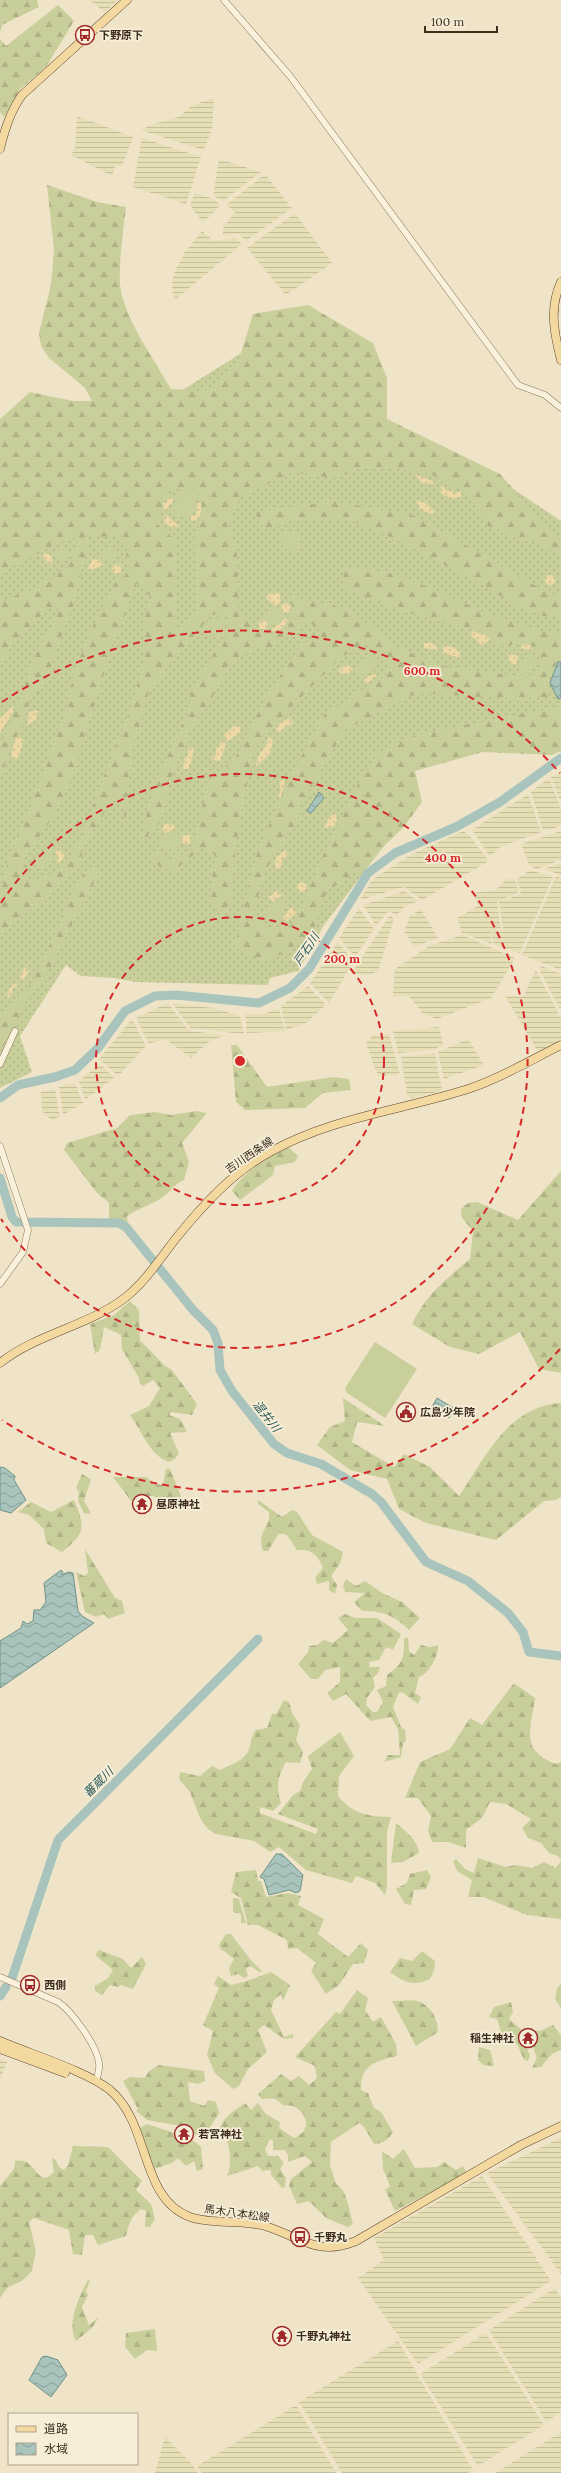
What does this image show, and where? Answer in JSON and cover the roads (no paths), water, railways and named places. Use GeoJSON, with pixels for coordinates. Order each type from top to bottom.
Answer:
{"type":"FeatureCollection","features":[{"type":"Feature","properties":{"kind":"main road"},"geometry":{"type":"LineString","coordinates":[[0,149],[6,124],[12,109],[22,95],[128,0]]}},
{"type":"Feature","properties":{"kind":"main road"},"geometry":{"type":"LineString","coordinates":[[561,282],[554,305],[553,326],[561,360]]}},
{"type":"Feature","properties":{"kind":"main road","name":"吉川西条線"},"geometry":{"type":"LineString","coordinates":[[0,1363],[14,1352],[45,1336],[108,1309],[126,1297],[162,1258],[207,1202],[236,1176],[268,1153],[324,1127],[482,1084],[561,1045]]}},
{"type":"Feature","properties":{"kind":"main road","name":"馬木八本松線"},"geometry":{"type":"LineString","coordinates":[[0,2041],[96,2081],[111,2091],[129,2112],[136,2126],[157,2188],[176,2210],[191,2217],[264,2225],[323,2248],[340,2248],[356,2241],[521,2145],[561,2126]]}},
{"type":"Feature","properties":{"kind":"main road","name":"馬木八本松線"},"geometry":{"type":"LineString","coordinates":[[0,2049],[83,2080],[96,2081]]}},
{"type":"Feature","properties":{"kind":"street"},"geometry":{"type":"LineString","coordinates":[[224,0],[290,76],[518,385],[545,395],[561,408]]}},
{"type":"Feature","properties":{"kind":"street"},"geometry":{"type":"LineString","coordinates":[[0,1064],[15,1031]]}},
{"type":"Feature","properties":{"kind":"street"},"geometry":{"type":"LineString","coordinates":[[0,1146],[25,1218],[27,1228],[27,1239],[23,1252],[0,1284]]}},
{"type":"Feature","properties":{"kind":"street"},"geometry":{"type":"LineString","coordinates":[[0,1977],[58,2002],[65,2008],[78,2024],[96,2054],[100,2068],[96,2081]]}},
{"type":"Feature","properties":{"kind":"water"},"geometry":{"type":"Polygon","coordinates":[[[558,662],[561,662],[561,698],[558,699],[550,683],[558,662]]]}},
{"type":"Feature","properties":{"kind":"water"},"geometry":{"type":"Polygon","coordinates":[[[319,792],[324,798],[311,813],[307,811],[319,792]]]}},
{"type":"Feature","properties":{"kind":"water"},"geometry":{"type":"Polygon","coordinates":[[[437,1398],[455,1409],[449,1418],[432,1407],[437,1398]]]}},
{"type":"Feature","properties":{"kind":"water"},"geometry":{"type":"Polygon","coordinates":[[[0,1467],[5,1468],[15,1476],[14,1480],[26,1500],[11,1513],[0,1510],[0,1467]]]}},
{"type":"Feature","properties":{"kind":"water"},"geometry":{"type":"Polygon","coordinates":[[[61,1570],[63,1572],[61,1575],[69,1572],[73,1573],[78,1611],[82,1616],[94,1623],[0,1688],[0,1641],[21,1628],[23,1621],[27,1624],[33,1621],[34,1610],[40,1610],[46,1602],[44,1583],[61,1570]]]}},
{"type":"Feature","properties":{"kind":"water"},"geometry":{"type":"Polygon","coordinates":[[[276,1854],[282,1854],[303,1875],[300,1891],[296,1893],[289,1890],[269,1895],[264,1879],[260,1877],[276,1854]]]}},
{"type":"Feature","properties":{"kind":"water"},"geometry":{"type":"Polygon","coordinates":[[[46,2356],[58,2360],[67,2375],[51,2397],[29,2380],[42,2357],[46,2356]]]}},
{"type":"Feature","properties":{"kind":"waterway","name":"戸石川"},"geometry":{"type":"LineString","coordinates":[[0,1098],[18,1085],[55,1077],[75,1070],[98,1048],[125,1011],[155,996],[176,995],[259,1003],[290,988],[309,969],[368,873],[395,853],[456,827],[500,802],[561,758]]}},
{"type":"Feature","properties":{"kind":"waterway","name":"温井川"},"geometry":{"type":"LineString","coordinates":[[0,1178],[12,1217],[16,1222],[119,1223],[126,1227],[193,1310],[213,1330],[218,1343],[220,1370],[232,1391],[274,1444],[287,1453],[321,1464],[372,1494],[381,1502],[426,1562],[468,1581],[508,1613],[523,1632],[529,1652],[561,1656]]}},
{"type":"Feature","properties":{"kind":"waterway","name":"蕃蔵川"},"geometry":{"type":"LineString","coordinates":[[12,1978],[58,1840],[258,1639]]}},
{"type":"Feature","properties":{"kind":"waterway","name":"蕃蔵川"},"geometry":{"type":"LineString","coordinates":[[0,1996],[6,1987]]}},
{"type":"Feature","properties":{"kind":"place","name":"下野原下"},"geometry":{"type":"Point","coordinates":[85,35]}},
{"type":"Feature","properties":{"kind":"place","name":"広島少年院"},"geometry":{"type":"Point","coordinates":[406,1412]}},
{"type":"Feature","properties":{"kind":"place","name":"昼原神社"},"geometry":{"type":"Point","coordinates":[142,1504]}},
{"type":"Feature","properties":{"kind":"place","name":"西側"},"geometry":{"type":"Point","coordinates":[30,1985]}},
{"type":"Feature","properties":{"kind":"place","name":"稲生神社"},"geometry":{"type":"Point","coordinates":[528,2038]}},
{"type":"Feature","properties":{"kind":"place","name":"若宮神社"},"geometry":{"type":"Point","coordinates":[184,2134]}},
{"type":"Feature","properties":{"kind":"place","name":"千野丸"},"geometry":{"type":"Point","coordinates":[300,2237]}},
{"type":"Feature","properties":{"kind":"place","name":"千野丸神社"},"geometry":{"type":"Point","coordinates":[282,2336]}}]}
